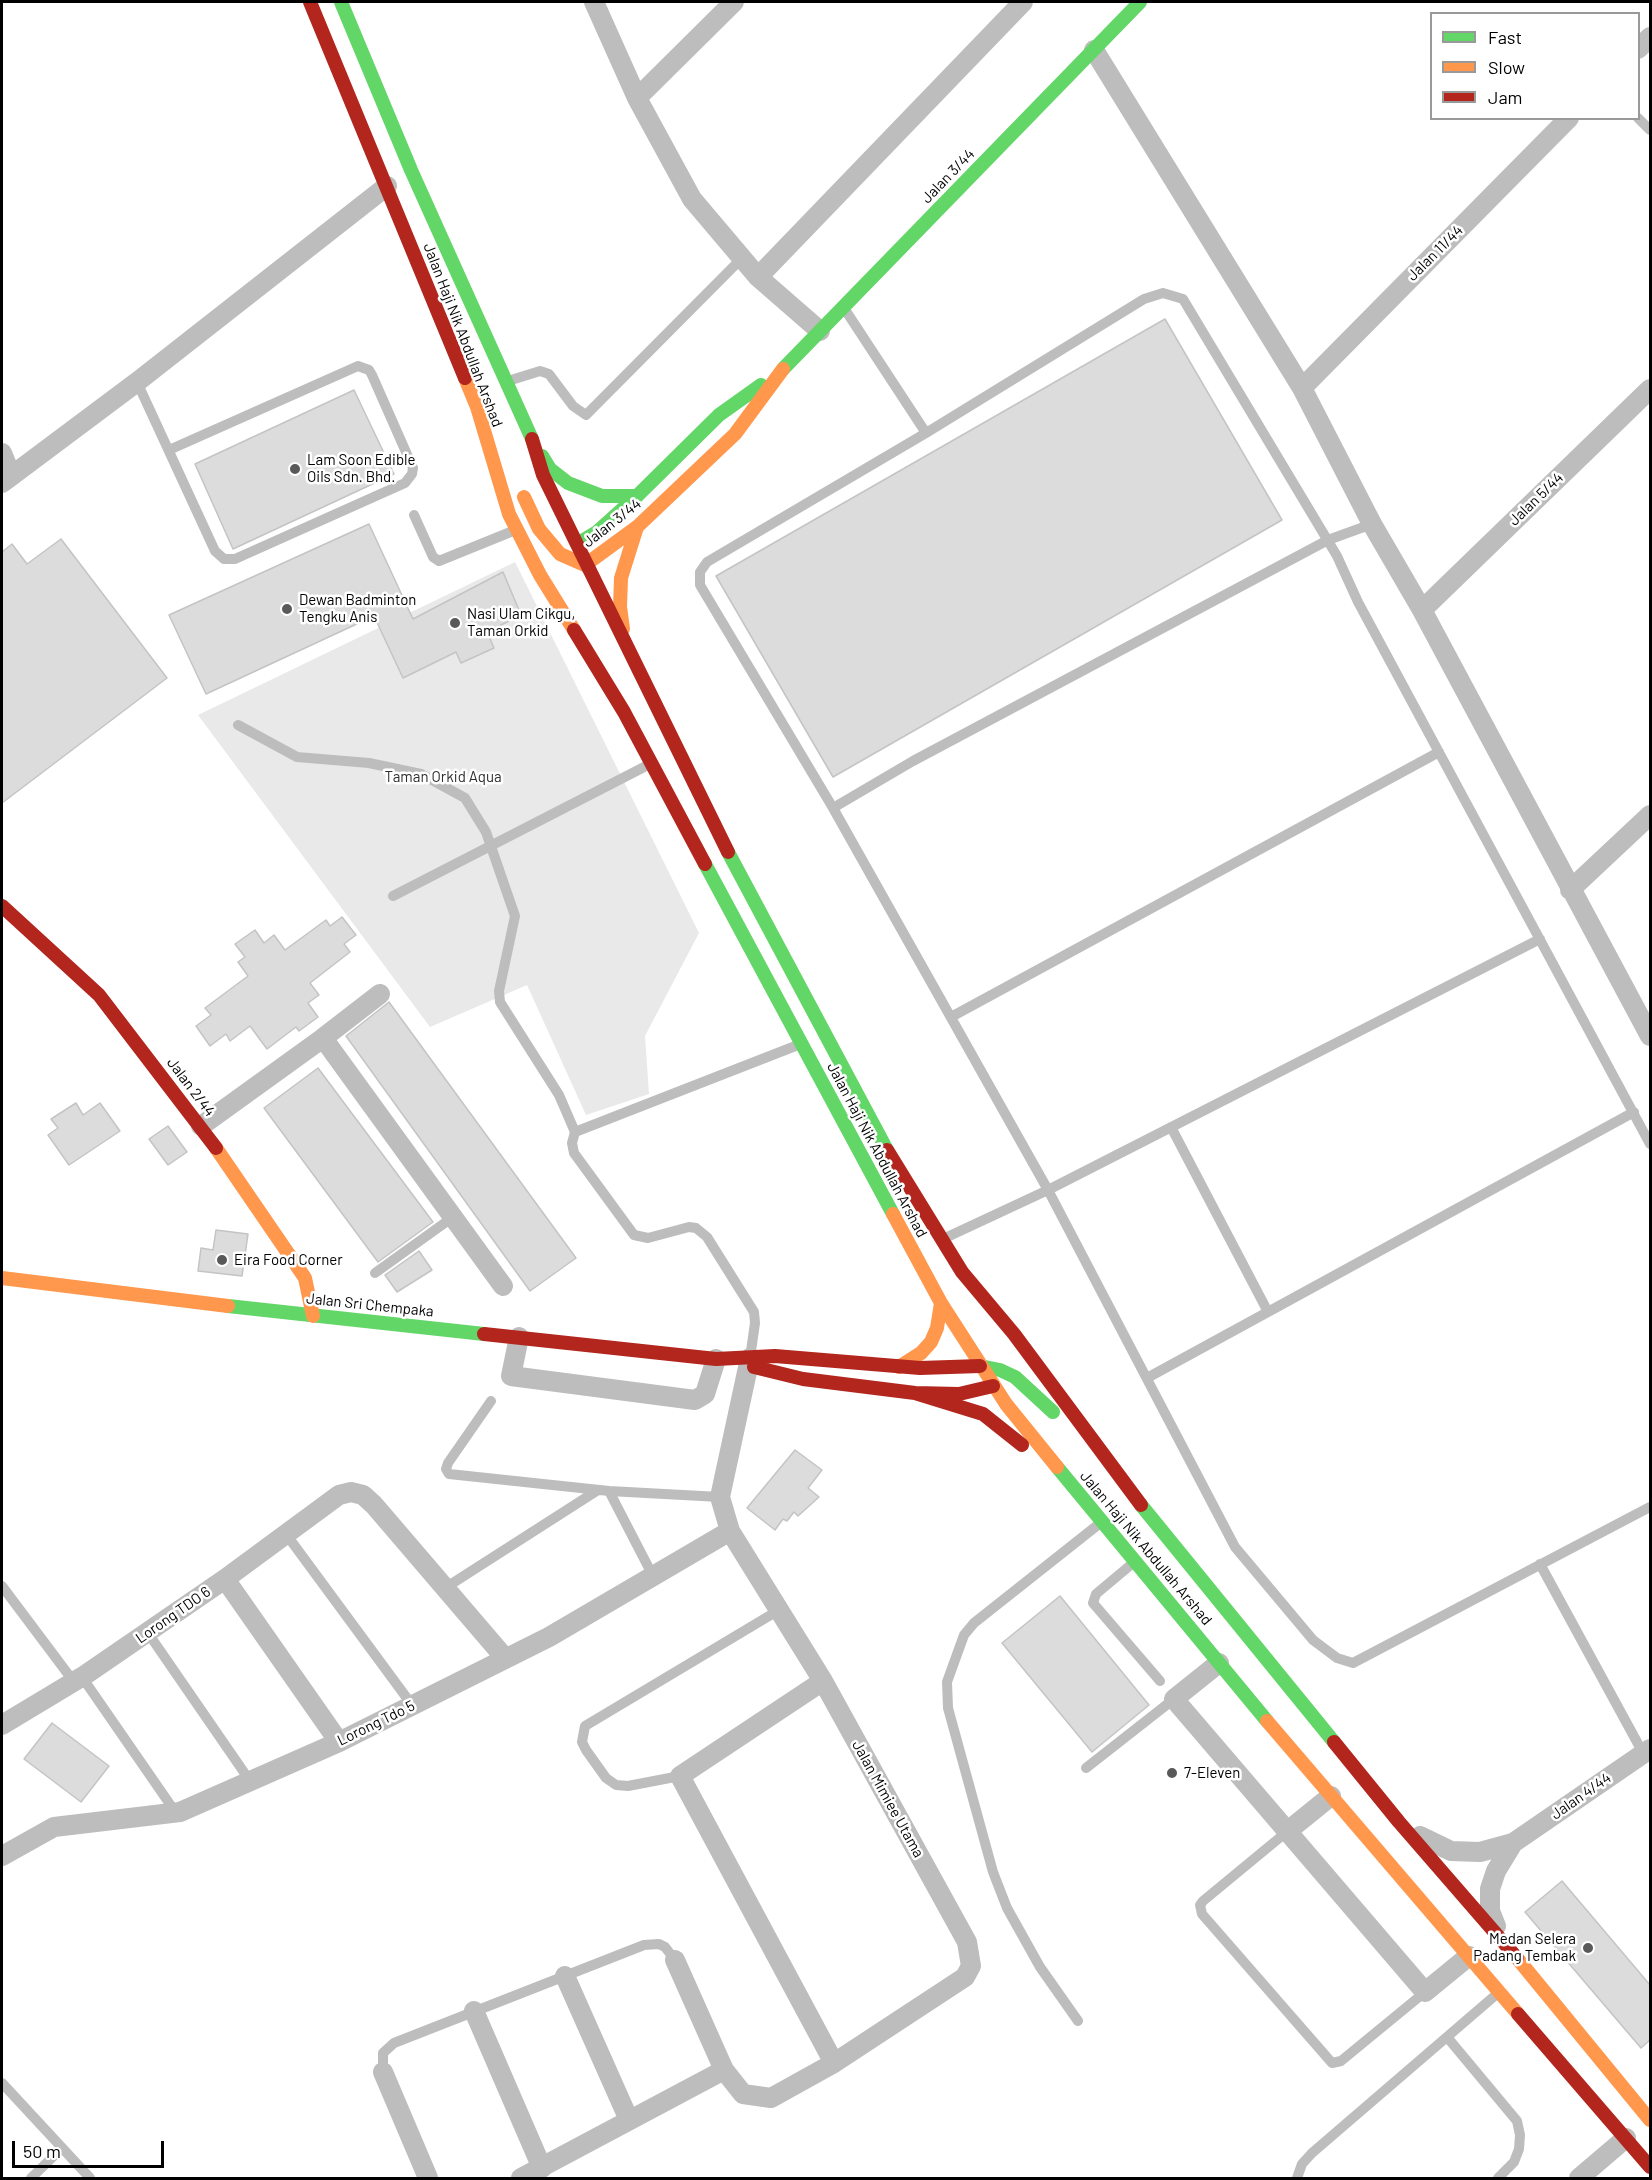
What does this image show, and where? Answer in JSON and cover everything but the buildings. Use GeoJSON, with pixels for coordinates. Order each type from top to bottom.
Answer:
{"type":"FeatureCollection","features":[{"type":"Feature","properties":{"kind":"main road","name":"Jalan Haji Nik Abdullah Arshad"},"geometry":{"type":"LineString","coordinates":[[310,2],[477,407],[509,514],[540,575],[614,696],[941,1303],[993,1386],[1073,1487],[1331,1796],[1650,2167]]}},
{"type":"Feature","properties":{"kind":"main road","name":"Jalan Haji Nik Abdullah Arshad"},"geometry":{"type":"LineString","coordinates":[[341,2],[416,181],[535,445],[543,475],[577,544]]}},
{"type":"Feature","properties":{"kind":"main road","name":"Jalan 3/44"},"geometry":{"type":"LineString","coordinates":[[579,562],[638,527],[735,434],[779,373],[1140,2]]}},
{"type":"Feature","properties":{"kind":"main road","name":"Jalan 3/44"},"geometry":{"type":"LineString","coordinates":[[577,544],[597,532],[637,496],[719,415],[779,373]]}},
{"type":"Feature","properties":{"kind":"main road"},"geometry":{"type":"LineString","coordinates":[[477,407],[494,430],[507,460]]}},
{"type":"Feature","properties":{"kind":"main road"},"geometry":{"type":"LineString","coordinates":[[535,445],[550,469],[568,483],[602,496],[637,496]]}},
{"type":"Feature","properties":{"kind":"main road"},"geometry":{"type":"LineString","coordinates":[[516,480],[539,529],[560,554],[579,562]]}},
{"type":"Feature","properties":{"kind":"main road"},"geometry":{"type":"LineString","coordinates":[[625,645],[620,607],[621,579],[638,527]]}},
{"type":"Feature","properties":{"kind":"main road"},"geometry":{"type":"LineString","coordinates":[[570,578],[579,562],[577,544]]}},
{"type":"Feature","properties":{"kind":"main road","name":"Jalan Haji Nik Abdullah Arshad"},"geometry":{"type":"LineString","coordinates":[[579,562],[625,645],[713,823],[876,1133],[962,1272],[1014,1334],[1138,1501],[1398,1822],[1499,1936],[1650,2120]]}},
{"type":"Feature","properties":{"kind":"main road"},"geometry":{"type":"LineString","coordinates":[[584,619],[614,696]]}},
{"type":"Feature","properties":{"kind":"main road","name":"Jalan 2/44"},"geometry":{"type":"LineString","coordinates":[[2,906],[99,995],[201,1126],[305,1278],[309,1285],[313,1316]]}},
{"type":"Feature","properties":{"kind":"main road"},"geometry":{"type":"LineString","coordinates":[[962,1272],[987,1325]]}},
{"type":"Feature","properties":{"kind":"main road","name":"Jalan Sri Chempaka"},"geometry":{"type":"LineString","coordinates":[[2,1278],[313,1316],[737,1360]]}},
{"type":"Feature","properties":{"kind":"main road"},"geometry":{"type":"LineString","coordinates":[[899,1367],[921,1353],[931,1342],[937,1328],[941,1303]]}},
{"type":"Feature","properties":{"kind":"main road"},"geometry":{"type":"LineString","coordinates":[[737,1360],[802,1379],[915,1393],[959,1394],[993,1386],[1000,1370],[998,1354]]}},
{"type":"Feature","properties":{"kind":"main road"},"geometry":{"type":"LineString","coordinates":[[737,1360],[804,1357],[899,1367],[980,1366],[1000,1370],[1031,1389],[1138,1501]]}},
{"type":"Feature","properties":{"kind":"main road"},"geometry":{"type":"LineString","coordinates":[[915,1393],[984,1414],[1073,1487]]}},
{"type":"Feature","properties":{"kind":"street"},"geometry":{"type":"LineString","coordinates":[[594,2],[637,98],[692,199],[758,277],[820,331]]}},
{"type":"Feature","properties":{"kind":"street"},"geometry":{"type":"LineString","coordinates":[[637,98],[734,2]]}},
{"type":"Feature","properties":{"kind":"street"},"geometry":{"type":"LineString","coordinates":[[758,277],[1023,2]]}},
{"type":"Feature","properties":{"kind":"street"},"geometry":{"type":"LineString","coordinates":[[1094,50],[1302,388],[1372,524],[1422,610],[1650,1036]]}},
{"type":"Feature","properties":{"kind":"street","name":"Jalan 11/44"},"geometry":{"type":"LineString","coordinates":[[1302,388],[1567,120]]}},
{"type":"Feature","properties":{"kind":"street"},"geometry":{"type":"LineString","coordinates":[[2,453],[6,479],[137,382],[387,186]]}},
{"type":"Feature","properties":{"kind":"street","name":"Jalan 5/44"},"geometry":{"type":"LineString","coordinates":[[1422,610],[1650,389]]}},
{"type":"Feature","properties":{"kind":"street"},"geometry":{"type":"LineString","coordinates":[[1570,890],[1650,815]]}},
{"type":"Feature","properties":{"kind":"street"},"geometry":{"type":"LineString","coordinates":[[201,1126],[380,994]]}},
{"type":"Feature","properties":{"kind":"street"},"geometry":{"type":"LineString","coordinates":[[323,1038],[503,1286]]}},
{"type":"Feature","properties":{"kind":"street"},"geometry":{"type":"LineString","coordinates":[[519,1337],[511,1376],[695,1400],[705,1394],[737,1360]]}},
{"type":"Feature","properties":{"kind":"street","name":"Jalan Mimiee Utama"},"geometry":{"type":"LineString","coordinates":[[675,1960],[724,2070],[743,2094],[771,2098],[834,2063],[965,1977],[971,1966],[967,1942],[823,1681],[730,1531],[720,1497],[737,1360]]}},
{"type":"Feature","properties":{"kind":"street","name":"Lorong TDO 6"},"geometry":{"type":"LineString","coordinates":[[2,1725],[78,1680],[148,1633],[339,1495],[351,1492],[363,1495],[445,1588]]}},
{"type":"Feature","properties":{"kind":"street","name":"Lorong Tdo 5"},"geometry":{"type":"LineString","coordinates":[[2,1856],[54,1827],[176,1813],[339,1742],[549,1637],[730,1531]]}},
{"type":"Feature","properties":{"kind":"street"},"geometry":{"type":"LineString","coordinates":[[225,1579],[339,1742]]}},
{"type":"Feature","properties":{"kind":"street"},"geometry":{"type":"LineString","coordinates":[[445,1588],[505,1658]]}},
{"type":"Feature","properties":{"kind":"street"},"geometry":{"type":"LineString","coordinates":[[1219,1663],[1174,1699],[1289,1830],[1425,1992],[1469,1956]]}},
{"type":"Feature","properties":{"kind":"street"},"geometry":{"type":"LineString","coordinates":[[823,1681],[681,1776],[834,2063]]}},
{"type":"Feature","properties":{"kind":"street","name":"Jalan 4/44"},"geometry":{"type":"LineString","coordinates":[[1513,1843],[1647,1751]]}},
{"type":"Feature","properties":{"kind":"street"},"geometry":{"type":"LineString","coordinates":[[1289,1830],[1331,1796]]}},
{"type":"Feature","properties":{"kind":"street"},"geometry":{"type":"LineString","coordinates":[[1398,1822],[1429,1842],[1451,1851],[1480,1852],[1513,1843]]}},
{"type":"Feature","properties":{"kind":"street"},"geometry":{"type":"LineString","coordinates":[[1499,1936],[1490,1911],[1490,1889],[1496,1871],[1513,1843]]}},
{"type":"Feature","properties":{"kind":"street"},"geometry":{"type":"LineString","coordinates":[[565,1976],[628,2120]]}},
{"type":"Feature","properties":{"kind":"street"},"geometry":{"type":"LineString","coordinates":[[474,2012],[542,2168]]}},
{"type":"Feature","properties":{"kind":"street"},"geometry":{"type":"LineString","coordinates":[[521,2178],[724,2070]]}},
{"type":"Feature","properties":{"kind":"street"},"geometry":{"type":"LineString","coordinates":[[383,2072],[428,2178]]}},
{"type":"Feature","properties":{"kind":"street"},"geometry":{"type":"LineString","coordinates":[[1580,2178],[1626,2138]]}},
{"type":"Feature","properties":{"kind":"lane"},"geometry":{"type":"LineString","coordinates":[[507,381],[540,371],[549,374],[573,406],[586,415],[742,258]]}},
{"type":"Feature","properties":{"kind":"lane"},"geometry":{"type":"LineString","coordinates":[[1650,1144],[1358,602],[1328,540],[1183,298],[1163,293],[1143,300],[926,433],[707,562],[700,572],[700,585],[833,808],[1048,1190],[1234,1547],[1313,1640],[1337,1658],[1353,1663],[1650,1507]]}},
{"type":"Feature","properties":{"kind":"lane"},"geometry":{"type":"LineString","coordinates":[[843,306],[926,433]]}},
{"type":"Feature","properties":{"kind":"lane"},"geometry":{"type":"LineString","coordinates":[[137,382],[215,551],[218,556],[230,560],[405,483],[412,474],[413,468],[372,375],[369,370],[358,366],[169,450]]}},
{"type":"Feature","properties":{"kind":"lane"},"geometry":{"type":"LineString","coordinates":[[414,515],[433,557],[439,561],[517,530]]}},
{"type":"Feature","properties":{"kind":"lane"},"geometry":{"type":"LineString","coordinates":[[833,808],[913,761],[1328,540],[1372,524]]}},
{"type":"Feature","properties":{"kind":"lane"},"geometry":{"type":"LineString","coordinates":[[238,725],[297,757],[369,763],[424,775],[465,798],[490,845],[516,916],[499,991],[500,1002],[559,1095],[575,1132],[572,1149],[576,1158],[633,1235],[648,1238],[689,1227],[696,1228],[707,1237],[754,1312],[755,1323],[737,1360]]}},
{"type":"Feature","properties":{"kind":"lane"},"geometry":{"type":"LineString","coordinates":[[951,1017],[1439,752]]}},
{"type":"Feature","properties":{"kind":"lane"},"geometry":{"type":"LineString","coordinates":[[393,896],[650,764]]}},
{"type":"Feature","properties":{"kind":"lane"},"geometry":{"type":"LineString","coordinates":[[942,1240],[1048,1190],[1540,939]]}},
{"type":"Feature","properties":{"kind":"lane"},"geometry":{"type":"LineString","coordinates":[[575,1132],[801,1044]]}},
{"type":"Feature","properties":{"kind":"lane"},"geometry":{"type":"LineString","coordinates":[[1147,1378],[1634,1112]]}},
{"type":"Feature","properties":{"kind":"lane"},"geometry":{"type":"LineString","coordinates":[[1171,1127],[1268,1312]]}},
{"type":"Feature","properties":{"kind":"lane"},"geometry":{"type":"LineString","coordinates":[[375,1273],[453,1217]]}},
{"type":"Feature","properties":{"kind":"lane"},"geometry":{"type":"LineString","coordinates":[[490,1401],[448,1462],[446,1469],[449,1474],[609,1491],[720,1497]]}},
{"type":"Feature","properties":{"kind":"lane"},"geometry":{"type":"LineString","coordinates":[[445,1588],[598,1490]]}},
{"type":"Feature","properties":{"kind":"lane"},"geometry":{"type":"LineString","coordinates":[[609,1491],[653,1576]]}},
{"type":"Feature","properties":{"kind":"lane"},"geometry":{"type":"LineString","coordinates":[[1078,2021],[1040,1967],[1007,1908],[993,1872],[948,1708],[947,1682],[964,1635],[974,1623],[1102,1521]]}},
{"type":"Feature","properties":{"kind":"lane"},"geometry":{"type":"LineString","coordinates":[[286,1534],[412,1705]]}},
{"type":"Feature","properties":{"kind":"lane"},"geometry":{"type":"LineString","coordinates":[[1135,1561],[1096,1594],[1093,1603],[1160,1681]]}},
{"type":"Feature","properties":{"kind":"lane"},"geometry":{"type":"LineString","coordinates":[[1540,1564],[1647,1751]]}},
{"type":"Feature","properties":{"kind":"lane"},"geometry":{"type":"LineString","coordinates":[[2,1586],[78,1680],[176,1813]]}},
{"type":"Feature","properties":{"kind":"lane"},"geometry":{"type":"LineString","coordinates":[[681,1776],[628,1786],[616,1785],[606,1778],[586,1750],[582,1734],[585,1726],[779,1611]]}},
{"type":"Feature","properties":{"kind":"lane"},"geometry":{"type":"LineString","coordinates":[[148,1633],[250,1781]]}},
{"type":"Feature","properties":{"kind":"lane"},"geometry":{"type":"LineString","coordinates":[[1086,1768],[1174,1699]]}},
{"type":"Feature","properties":{"kind":"lane"},"geometry":{"type":"LineString","coordinates":[[1289,1830],[1203,1901],[1200,1905],[1202,1914],[1332,2063],[1341,2061],[1425,1992]]}},
{"type":"Feature","properties":{"kind":"lane"},"geometry":{"type":"LineString","coordinates":[[383,2072],[381,2061],[388,2047],[651,1943],[665,1947],[675,1960]]}},
{"type":"Feature","properties":{"kind":"lane"},"geometry":{"type":"LineString","coordinates":[[1297,2178],[1302,2164],[1312,2153],[1500,1992]]}},
{"type":"Feature","properties":{"kind":"lane"},"geometry":{"type":"LineString","coordinates":[[1447,2037],[1516,2121],[1519,2149],[1514,2162],[1498,2178]]}},
{"type":"Feature","properties":{"kind":"lane"},"geometry":{"type":"LineString","coordinates":[[2,2083],[90,2178]]}},
{"type":"Feature","properties":{"kind":"lane"},"geometry":{"type":"LineString","coordinates":[[31,2178],[63,2148]]}},
{"type":"Feature","properties":{"kind":"green space","name":"Taman Orkid Aqua"},"geometry":{"type":"Polygon","coordinates":[[[515,562],[699,933],[645,1036],[649,1094],[586,1115],[527,985],[430,1027],[198,715],[515,562]]]}},
{"type":"Feature","properties":{"kind":"traffic: fast"},"geometry":{"type":"LineString","coordinates":[[341,2],[411,170],[532,439]]}},
{"type":"Feature","properties":{"kind":"traffic: fast"},"geometry":{"type":"LineString","coordinates":[[783,369],[1140,2]]}},
{"type":"Feature","properties":{"kind":"traffic: fast"},"geometry":{"type":"LineString","coordinates":[[577,544],[597,532],[637,496],[719,415],[761,385]]}},
{"type":"Feature","properties":{"kind":"traffic: fast"},"geometry":{"type":"LineString","coordinates":[[542,456],[550,469],[568,483],[602,496],[637,496]]}},
{"type":"Feature","properties":{"kind":"traffic: fast"},"geometry":{"type":"LineString","coordinates":[[728,852],[887,1150]]}},
{"type":"Feature","properties":{"kind":"traffic: fast"},"geometry":{"type":"LineString","coordinates":[[705,864],[893,1214]]}},
{"type":"Feature","properties":{"kind":"traffic: fast"},"geometry":{"type":"LineString","coordinates":[[228,1306],[484,1334]]}},
{"type":"Feature","properties":{"kind":"traffic: fast"},"geometry":{"type":"LineString","coordinates":[[980,1366],[1000,1370],[1015,1377],[1053,1412]]}},
{"type":"Feature","properties":{"kind":"traffic: fast"},"geometry":{"type":"LineString","coordinates":[[1057,1467],[1267,1721]]}},
{"type":"Feature","properties":{"kind":"traffic: fast"},"geometry":{"type":"LineString","coordinates":[[1141,1505],[1334,1742]]}},
{"type":"Feature","properties":{"kind":"traffic: slow"},"geometry":{"type":"LineString","coordinates":[[585,565],[637,527],[735,434],[783,369]]}},
{"type":"Feature","properties":{"kind":"traffic: slow"},"geometry":{"type":"LineString","coordinates":[[465,378],[477,407],[509,514],[540,575],[574,630]]}},
{"type":"Feature","properties":{"kind":"traffic: slow"},"geometry":{"type":"LineString","coordinates":[[524,497],[539,529],[560,554],[585,565]]}},
{"type":"Feature","properties":{"kind":"traffic: slow"},"geometry":{"type":"LineString","coordinates":[[623,629],[620,607],[621,578],[637,527]]}},
{"type":"Feature","properties":{"kind":"traffic: slow"},"geometry":{"type":"LineString","coordinates":[[216,1148],[305,1278],[313,1316]]}},
{"type":"Feature","properties":{"kind":"traffic: slow"},"geometry":{"type":"LineString","coordinates":[[893,1214],[941,1303],[1006,1404],[1057,1467]]}},
{"type":"Feature","properties":{"kind":"traffic: slow"},"geometry":{"type":"LineString","coordinates":[[2,1278],[228,1306]]}},
{"type":"Feature","properties":{"kind":"traffic: slow"},"geometry":{"type":"LineString","coordinates":[[899,1367],[921,1353],[931,1342],[937,1328],[941,1303]]}},
{"type":"Feature","properties":{"kind":"traffic: slow"},"geometry":{"type":"LineString","coordinates":[[1267,1721],[1518,2014]]}},
{"type":"Feature","properties":{"kind":"traffic: slow"},"geometry":{"type":"LineString","coordinates":[[1517,1958],[1650,2120]]}},
{"type":"Feature","properties":{"kind":"traffic: jam"},"geometry":{"type":"LineString","coordinates":[[310,2],[465,378]]}},
{"type":"Feature","properties":{"kind":"traffic: jam"},"geometry":{"type":"LineString","coordinates":[[532,439],[543,475],[728,852]]}},
{"type":"Feature","properties":{"kind":"traffic: jam"},"geometry":{"type":"LineString","coordinates":[[574,630],[624,712],[705,864]]}},
{"type":"Feature","properties":{"kind":"traffic: jam"},"geometry":{"type":"LineString","coordinates":[[2,906],[99,995],[216,1148]]}},
{"type":"Feature","properties":{"kind":"traffic: jam"},"geometry":{"type":"LineString","coordinates":[[887,1150],[962,1272],[1014,1334],[1141,1505]]}},
{"type":"Feature","properties":{"kind":"traffic: jam"},"geometry":{"type":"LineString","coordinates":[[484,1334],[716,1359],[775,1356],[920,1368],[980,1366]]}},
{"type":"Feature","properties":{"kind":"traffic: jam"},"geometry":{"type":"LineString","coordinates":[[754,1367],[803,1379],[915,1393],[959,1394],[993,1386]]}},
{"type":"Feature","properties":{"kind":"traffic: jam"},"geometry":{"type":"LineString","coordinates":[[915,1393],[983,1414],[1022,1445]]}},
{"type":"Feature","properties":{"kind":"traffic: jam"},"geometry":{"type":"LineString","coordinates":[[1334,1742],[1399,1822],[1517,1958]]}},
{"type":"Feature","properties":{"kind":"traffic: jam"},"geometry":{"type":"LineString","coordinates":[[1518,2014],[1650,2167]]}},
{"type":"Feature","properties":{"kind":"place","name":"Lam Soon Edible Oils Sdn. Bhd."},"geometry":{"type":"Point","coordinates":[295,469]}},
{"type":"Feature","properties":{"kind":"place","name":"Dewan Badminton Tengku Anis"},"geometry":{"type":"Point","coordinates":[287,609]}},
{"type":"Feature","properties":{"kind":"place","name":"Nasi Ulam Cikgu, Taman Orkid"},"geometry":{"type":"Point","coordinates":[455,623]}},
{"type":"Feature","properties":{"kind":"place","name":"Eira Food Corner"},"geometry":{"type":"Point","coordinates":[222,1260]}},
{"type":"Feature","properties":{"kind":"place","name":"7-Eleven"},"geometry":{"type":"Point","coordinates":[1172,1773]}},
{"type":"Feature","properties":{"kind":"place","name":"Medan Selera Padang Tembak"},"geometry":{"type":"Point","coordinates":[1588,1948]}}]}
